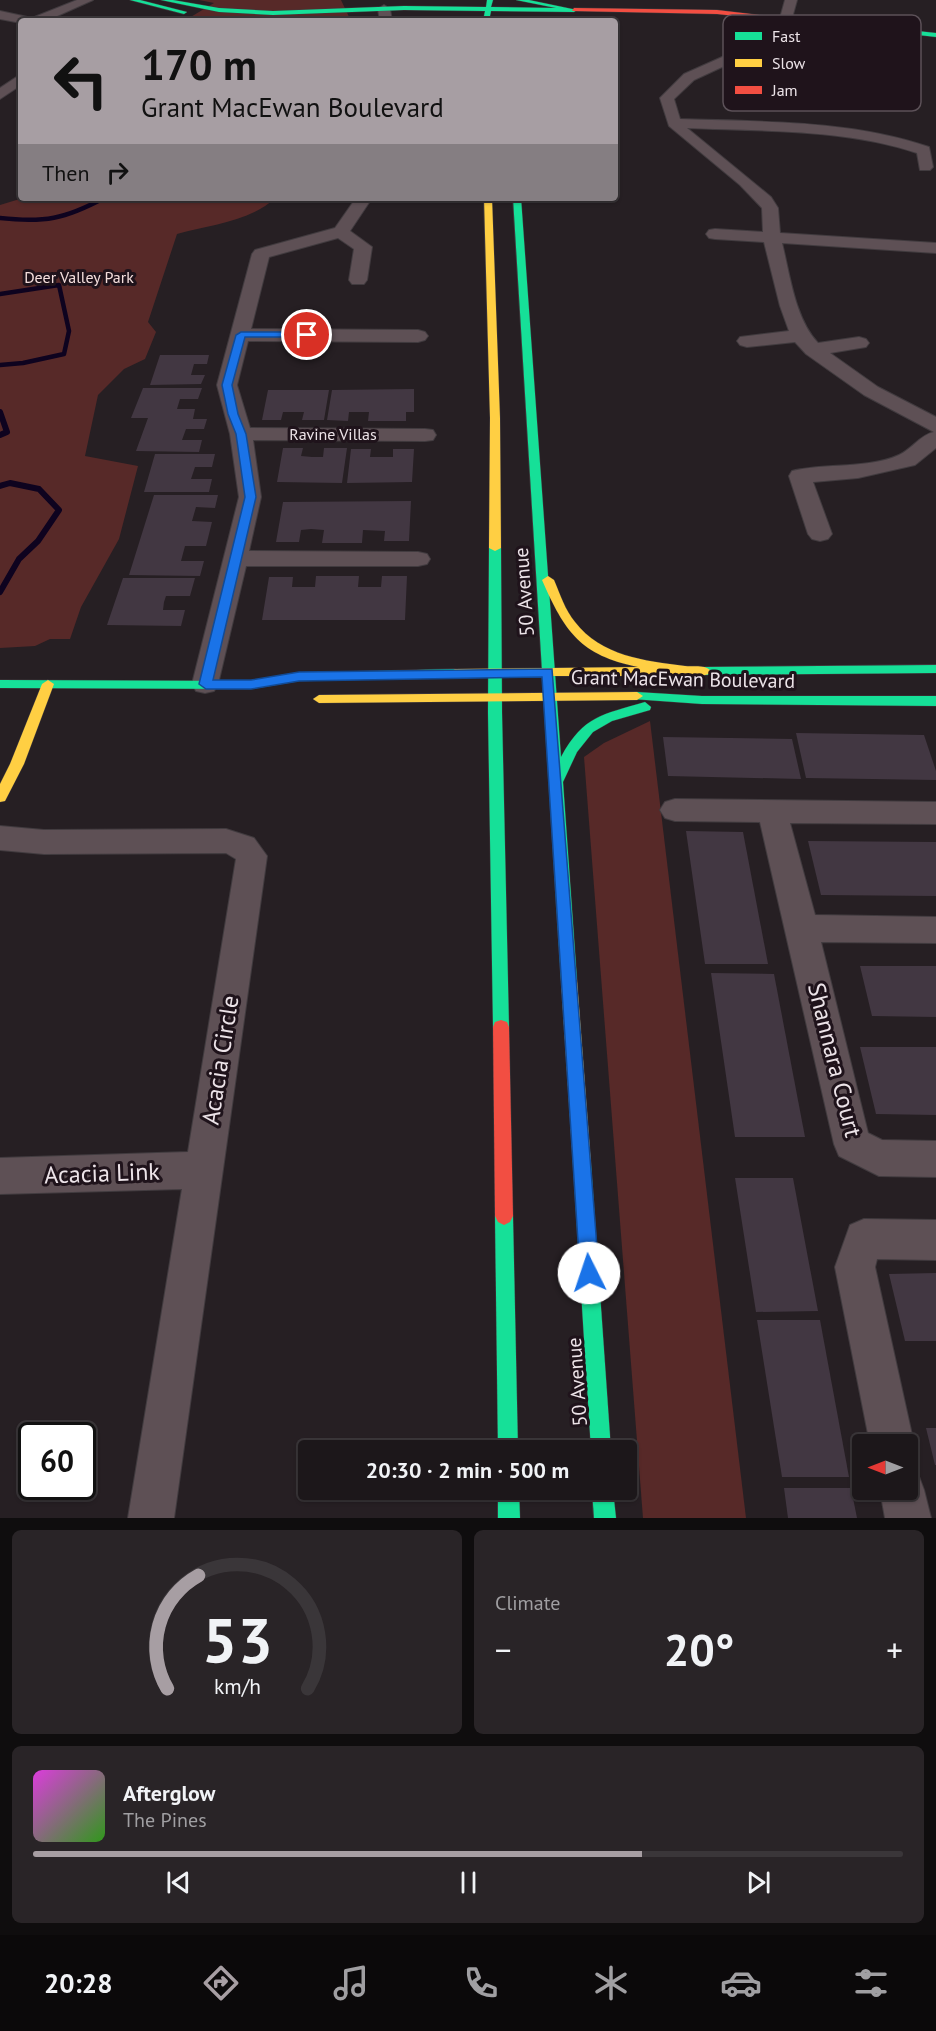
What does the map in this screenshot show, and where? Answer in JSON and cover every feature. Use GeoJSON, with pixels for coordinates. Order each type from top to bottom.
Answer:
{"type":"FeatureCollection","features":[{"type":"Feature","properties":{"kind":"main road"},"geometry":{"type":"LineString","coordinates":[[133,0],[178,11],[230,17],[315,18],[512,9],[581,9]]}},
{"type":"Feature","properties":{"kind":"main road"},"geometry":{"type":"LineString","coordinates":[[164,0],[209,9],[262,13],[385,15]]}},
{"type":"Feature","properties":{"kind":"main road"},"geometry":{"type":"LineString","coordinates":[[512,9],[717,12],[752,15]]}},
{"type":"Feature","properties":{"kind":"main road"},"geometry":{"type":"LineString","coordinates":[[921,33],[936,35]]}},
{"type":"Feature","properties":{"kind":"main road","name":"50 Avenue"},"geometry":{"type":"LineString","coordinates":[[488,201],[495,417],[495,672],[508,1440]]}},
{"type":"Feature","properties":{"kind":"main road","name":"50 Avenue"},"geometry":{"type":"LineString","coordinates":[[517,201],[600,1440]]}},
{"type":"Feature","properties":{"kind":"main road"},"geometry":{"type":"LineString","coordinates":[[542,565],[565,616],[584,639],[610,655],[627,661],[701,672]]}},
{"type":"Feature","properties":{"kind":"main road","name":"Grant MacEwan Boulevard"},"geometry":{"type":"LineString","coordinates":[[0,684],[251,685],[299,677],[495,672],[936,669]]}},
{"type":"Feature","properties":{"kind":"main road"},"geometry":{"type":"LineString","coordinates":[[0,797],[17,764],[48,684]]}},
{"type":"Feature","properties":{"kind":"main road","name":"Grant MacEwan Boulevard"},"geometry":{"type":"LineString","coordinates":[[251,685],[281,695]]}},
{"type":"Feature","properties":{"kind":"main road","name":"Grant MacEwan Boulevard"},"geometry":{"type":"LineString","coordinates":[[303,699],[639,696],[702,700],[936,701]]}},
{"type":"Feature","properties":{"kind":"main road"},"geometry":{"type":"LineString","coordinates":[[555,784],[577,743],[597,722],[635,708],[702,700]]}},
{"type":"Feature","properties":{"kind":"main road"},"geometry":{"type":"LineString","coordinates":[[509,1500],[509,1518]]}},
{"type":"Feature","properties":{"kind":"main road"},"geometry":{"type":"LineString","coordinates":[[604,1500],[605,1518]]}},
{"type":"Feature","properties":{"kind":"street"},"geometry":{"type":"LineString","coordinates":[[41,18],[87,0]]}},
{"type":"Feature","properties":{"kind":"street"},"geometry":{"type":"LineString","coordinates":[[787,15],[791,0]]}},
{"type":"Feature","properties":{"kind":"street"},"geometry":{"type":"LineString","coordinates":[[0,15],[18,18]]}},
{"type":"Feature","properties":{"kind":"street"},"geometry":{"type":"LineString","coordinates":[[723,62],[690,77],[668,98],[674,123],[689,139],[746,182],[765,200],[771,215],[772,238],[789,306],[806,343],[871,391],[936,426]]}},
{"type":"Feature","properties":{"kind":"street"},"geometry":{"type":"LineString","coordinates":[[0,95],[18,80]]}},
{"type":"Feature","properties":{"kind":"street"},"geometry":{"type":"LineString","coordinates":[[674,123],[809,128],[890,140],[914,145],[924,150],[925,167]]}},
{"type":"Feature","properties":{"kind":"street"},"geometry":{"type":"LineString","coordinates":[[206,684],[250,497],[241,434],[233,414],[227,385],[241,335],[249,292],[261,254],[341,232],[362,201]]}},
{"type":"Feature","properties":{"kind":"street"},"geometry":{"type":"LineString","coordinates":[[341,232],[363,247],[358,280]]}},
{"type":"Feature","properties":{"kind":"street"},"geometry":{"type":"LineString","coordinates":[[715,234],[936,248]]}},
{"type":"Feature","properties":{"kind":"street"},"geometry":{"type":"LineString","coordinates":[[241,335],[418,336]]}},
{"type":"Feature","properties":{"kind":"street"},"geometry":{"type":"LineString","coordinates":[[747,341],[858,343]]}},
{"type":"Feature","properties":{"kind":"street","name":"Ravine Villas"},"geometry":{"type":"LineString","coordinates":[[241,434],[425,435]]}},
{"type":"Feature","properties":{"kind":"street"},"geometry":{"type":"LineString","coordinates":[[820,534],[800,476],[858,471],[907,460],[936,438]]}},
{"type":"Feature","properties":{"kind":"street"},"geometry":{"type":"LineString","coordinates":[[236,558],[418,559]]}},
{"type":"Feature","properties":{"kind":"street"},"geometry":{"type":"LineString","coordinates":[[675,810],[934,812]]}},
{"type":"Feature","properties":{"kind":"street","name":"Shannara Court"},"geometry":{"type":"LineString","coordinates":[[772,810],[852,1144],[879,1158],[936,1159]]}},
{"type":"Feature","properties":{"kind":"street","name":"Acacia Circle"},"geometry":{"type":"LineString","coordinates":[[0,838],[44,842],[226,841],[243,846],[252,856],[151,1518]]}},
{"type":"Feature","properties":{"kind":"street"},"geometry":{"type":"LineString","coordinates":[[802,928],[936,930]]}},
{"type":"Feature","properties":{"kind":"street","name":"Acacia Link"},"geometry":{"type":"LineString","coordinates":[[0,1176],[203,1170]]}},
{"type":"Feature","properties":{"kind":"street"},"geometry":{"type":"LineString","coordinates":[[890,1434],[855,1267],[864,1239],[936,1240]]}},
{"type":"Feature","properties":{"kind":"street"},"geometry":{"type":"LineString","coordinates":[[904,1500],[908,1518]]}},
{"type":"Feature","properties":{"kind":"green space"},"geometry":{"type":"Polygon","coordinates":[[[199,0],[341,0],[350,18],[189,18],[214,3],[199,0]]]}},
{"type":"Feature","properties":{"kind":"green space","name":"Deer Valley Park"},"geometry":{"type":"Polygon","coordinates":[[[18,200],[271,201],[241,218],[177,234],[148,322],[156,332],[145,359],[124,369],[98,395],[85,456],[138,466],[119,539],[81,607],[70,639],[50,639],[35,646],[0,648],[0,205],[18,200]]]}},
{"type":"Feature","properties":{"kind":"green space"},"geometry":{"type":"Polygon","coordinates":[[[650,721],[746,1518],[643,1518],[584,757],[604,743],[650,721]]]}},
{"type":"Feature","properties":{"kind":"building"},"geometry":{"type":"Polygon","coordinates":[[[160,355],[209,355],[207,364],[194,364],[191,375],[205,375],[201,384],[150,385],[160,355]]]}},
{"type":"Feature","properties":{"kind":"building"},"geometry":{"type":"Polygon","coordinates":[[[143,388],[202,388],[198,399],[180,399],[177,409],[195,409],[193,419],[207,419],[204,429],[186,429],[182,440],[202,440],[199,452],[136,451],[148,418],[131,418],[143,388]]]}},
{"type":"Feature","properties":{"kind":"building"},"geometry":{"type":"Polygon","coordinates":[[[414,389],[414,412],[406,412],[406,421],[368,421],[369,412],[349,412],[348,421],[327,420],[332,390],[414,389]]]}},
{"type":"Feature","properties":{"kind":"building"},"geometry":{"type":"Polygon","coordinates":[[[268,390],[329,390],[324,420],[302,420],[304,412],[283,412],[281,420],[262,420],[268,390]]]}},
{"type":"Feature","properties":{"kind":"building"},"geometry":{"type":"Polygon","coordinates":[[[283,448],[303,448],[301,456],[323,457],[324,448],[347,448],[342,483],[277,482],[283,448]]]}},
{"type":"Feature","properties":{"kind":"building"},"geometry":{"type":"Polygon","coordinates":[[[351,449],[371,449],[370,457],[393,457],[393,449],[414,449],[412,482],[347,483],[351,449]]]}},
{"type":"Feature","properties":{"kind":"building"},"geometry":{"type":"Polygon","coordinates":[[[155,454],[215,454],[212,467],[195,467],[191,479],[212,479],[209,492],[144,492],[155,454]]]}},
{"type":"Feature","properties":{"kind":"building"},"geometry":{"type":"Polygon","coordinates":[[[154,495],[218,495],[215,508],[196,507],[192,521],[212,522],[206,546],[185,546],[181,561],[204,561],[200,576],[129,575],[154,495]]]}},
{"type":"Feature","properties":{"kind":"building"},"geometry":{"type":"Polygon","coordinates":[[[411,501],[409,541],[384,541],[385,531],[363,530],[362,543],[322,543],[324,530],[311,529],[301,530],[299,542],[276,542],[283,502],[411,501]]]}},
{"type":"Feature","properties":{"kind":"building"},"geometry":{"type":"Polygon","coordinates":[[[316,576],[359,576],[358,587],[381,587],[382,576],[407,576],[405,620],[262,620],[269,577],[293,577],[292,587],[315,587],[316,576]]]}},
{"type":"Feature","properties":{"kind":"building"},"geometry":{"type":"Polygon","coordinates":[[[123,578],[195,578],[190,596],[166,596],[164,602],[163,610],[185,610],[181,626],[107,625],[123,578]]]}},
{"type":"Feature","properties":{"kind":"building"},"geometry":{"type":"Polygon","coordinates":[[[796,733],[924,735],[936,771],[936,780],[806,778],[796,733]]]}},
{"type":"Feature","properties":{"kind":"building"},"geometry":{"type":"Polygon","coordinates":[[[663,737],[792,739],[801,779],[668,776],[663,737]]]}},
{"type":"Feature","properties":{"kind":"building"},"geometry":{"type":"Polygon","coordinates":[[[686,831],[743,832],[768,964],[705,964],[686,831]]]}},
{"type":"Feature","properties":{"kind":"building"},"geometry":{"type":"Polygon","coordinates":[[[808,841],[936,842],[936,896],[821,895],[808,841]]]}},
{"type":"Feature","properties":{"kind":"building"},"geometry":{"type":"Polygon","coordinates":[[[860,966],[936,966],[936,1017],[872,1016],[860,966]]]}},
{"type":"Feature","properties":{"kind":"building"},"geometry":{"type":"Polygon","coordinates":[[[711,973],[774,974],[805,1137],[735,1137],[711,973]]]}},
{"type":"Feature","properties":{"kind":"building"},"geometry":{"type":"Polygon","coordinates":[[[860,1047],[936,1047],[936,1115],[876,1114],[860,1047]]]}},
{"type":"Feature","properties":{"kind":"building"},"geometry":{"type":"Polygon","coordinates":[[[735,1178],[793,1178],[818,1311],[756,1312],[735,1178]]]}},
{"type":"Feature","properties":{"kind":"building"},"geometry":{"type":"Polygon","coordinates":[[[936,1273],[936,1341],[905,1341],[889,1274],[936,1273]]]}},
{"type":"Feature","properties":{"kind":"building"},"geometry":{"type":"Polygon","coordinates":[[[757,1320],[820,1320],[849,1477],[782,1477],[757,1320]]]}},
{"type":"Feature","properties":{"kind":"building"},"geometry":{"type":"Polygon","coordinates":[[[926,1428],[936,1428],[936,1465],[935,1465],[926,1428]]]}},
{"type":"Feature","properties":{"kind":"building"},"geometry":{"type":"Polygon","coordinates":[[[784,1488],[851,1488],[857,1518],[788,1518],[784,1488]]]}},
{"type":"Feature","properties":{"kind":"waterway"},"geometry":{"type":"LineString","coordinates":[[0,218],[29,220],[54,218],[77,211],[98,201]]}},
{"type":"Feature","properties":{"kind":"waterway"},"geometry":{"type":"LineString","coordinates":[[0,294],[59,285],[69,331],[64,354],[23,363],[0,365]]}},
{"type":"Feature","properties":{"kind":"waterway"},"geometry":{"type":"LineString","coordinates":[[0,412],[7,432],[0,435]]}},
{"type":"Feature","properties":{"kind":"waterway"},"geometry":{"type":"LineString","coordinates":[[0,486],[10,483],[39,489],[59,510],[38,541],[19,559],[0,592]]}},
{"type":"Feature","properties":{"kind":"traffic: fast"},"geometry":{"type":"LineString","coordinates":[[133,0],[184,12]]}},
{"type":"Feature","properties":{"kind":"traffic: fast"},"geometry":{"type":"LineString","coordinates":[[164,0],[219,10],[273,13],[404,8],[574,10]]}},
{"type":"Feature","properties":{"kind":"traffic: fast"},"geometry":{"type":"LineString","coordinates":[[487,18],[490,0]]}},
{"type":"Feature","properties":{"kind":"traffic: fast"},"geometry":{"type":"LineString","coordinates":[[519,0],[565,8]]}},
{"type":"Feature","properties":{"kind":"traffic: fast"},"geometry":{"type":"LineString","coordinates":[[921,33],[936,35]]}},
{"type":"Feature","properties":{"kind":"traffic: fast"},"geometry":{"type":"LineString","coordinates":[[517,201],[569,980]]}},
{"type":"Feature","properties":{"kind":"traffic: fast"},"geometry":{"type":"LineString","coordinates":[[495,548],[495,712],[501,1027]]}},
{"type":"Feature","properties":{"kind":"traffic: fast"},"geometry":{"type":"LineString","coordinates":[[705,671],[936,669]]}},
{"type":"Feature","properties":{"kind":"traffic: fast"},"geometry":{"type":"LineString","coordinates":[[0,684],[251,685],[299,677],[455,673]]}},
{"type":"Feature","properties":{"kind":"traffic: fast"},"geometry":{"type":"LineString","coordinates":[[637,696],[702,700],[936,701]]}},
{"type":"Feature","properties":{"kind":"traffic: fast"},"geometry":{"type":"LineString","coordinates":[[555,784],[571,750],[589,728],[607,718],[645,707]]}},
{"type":"Feature","properties":{"kind":"traffic: fast"},"geometry":{"type":"LineString","coordinates":[[582,1164],[600,1440]]}},
{"type":"Feature","properties":{"kind":"traffic: fast"},"geometry":{"type":"LineString","coordinates":[[504,1216],[508,1440]]}},
{"type":"Feature","properties":{"kind":"traffic: fast"},"geometry":{"type":"LineString","coordinates":[[509,1500],[509,1518]]}},
{"type":"Feature","properties":{"kind":"traffic: fast"},"geometry":{"type":"LineString","coordinates":[[604,1500],[605,1518]]}},
{"type":"Feature","properties":{"kind":"traffic: slow"},"geometry":{"type":"LineString","coordinates":[[488,201],[495,418],[495,548]]}},
{"type":"Feature","properties":{"kind":"traffic: slow"},"geometry":{"type":"LineString","coordinates":[[548,580],[571,626],[598,649],[648,665],[701,672]]}},
{"type":"Feature","properties":{"kind":"traffic: slow"},"geometry":{"type":"LineString","coordinates":[[455,673],[705,671]]}},
{"type":"Feature","properties":{"kind":"traffic: slow"},"geometry":{"type":"LineString","coordinates":[[0,797],[17,764],[48,684]]}},
{"type":"Feature","properties":{"kind":"traffic: slow"},"geometry":{"type":"LineString","coordinates":[[319,699],[637,696]]}},
{"type":"Feature","properties":{"kind":"traffic: slow"},"geometry":{"type":"LineString","coordinates":[[569,980],[582,1164]]}},
{"type":"Feature","properties":{"kind":"traffic: jam"},"geometry":{"type":"LineString","coordinates":[[574,10],[717,12],[746,15]]}},
{"type":"Feature","properties":{"kind":"traffic: jam"},"geometry":{"type":"LineString","coordinates":[[501,1027],[504,1216]]}},
{"type":"Feature","properties":{"kind":"route"},"geometry":{"type":"LineString","coordinates":[[307,335],[241,335],[227,385],[233,414],[241,434],[250,497],[206,684],[251,685],[299,677],[548,672],[589,1273]]}}]}
